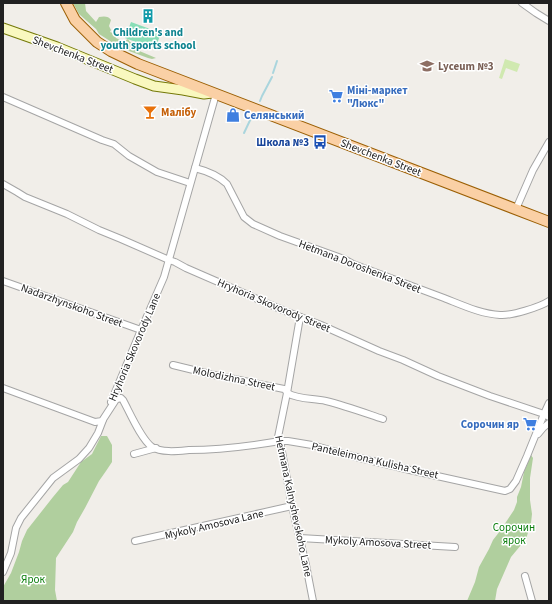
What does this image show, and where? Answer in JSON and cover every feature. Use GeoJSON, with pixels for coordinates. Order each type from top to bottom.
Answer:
{"type":"FeatureCollection","features":[{"type":"Feature","properties":{"kind":"main road","name":"Shevchenka Street"},"geometry":{"type":"LineString","coordinates":[[66,3],[75,20],[97,42],[111,51],[138,64],[549,222]]}},
{"type":"Feature","properties":{"kind":"main road","name":"Shevchenka Street"},"geometry":{"type":"LineString","coordinates":[[3,28],[57,47],[135,80],[154,86],[204,94],[214,93]]}},
{"type":"Feature","properties":{"kind":"street"},"geometry":{"type":"LineString","coordinates":[[522,3],[549,21]]}},
{"type":"Feature","properties":{"kind":"street","name":"Hryhoria Skovorody Lane"},"geometry":{"type":"LineString","coordinates":[[3,572],[11,553],[16,528],[20,518],[53,478],[79,459],[89,448],[98,433],[164,277],[195,168],[214,93]]}},
{"type":"Feature","properties":{"kind":"street"},"geometry":{"type":"LineString","coordinates":[[3,98],[114,144],[130,156],[157,172],[190,183]]}},
{"type":"Feature","properties":{"kind":"street"},"geometry":{"type":"LineString","coordinates":[[516,209],[533,170],[549,142]]}},
{"type":"Feature","properties":{"kind":"street","name":"Hetmana Doroshenka Street"},"geometry":{"type":"LineString","coordinates":[[195,168],[215,175],[224,181],[230,189],[244,217],[253,224],[280,236],[449,300],[486,313],[501,315],[536,307],[549,300]]}},
{"type":"Feature","properties":{"kind":"street","name":"Hryhoria Skovorody Street"},"geometry":{"type":"LineString","coordinates":[[3,184],[31,200],[42,203],[99,230],[121,238],[186,268],[379,351],[451,381],[546,416]]}},
{"type":"Feature","properties":{"kind":"street","name":"Nadarzhynskoho Street"},"geometry":{"type":"LineString","coordinates":[[3,281],[141,330]]}},
{"type":"Feature","properties":{"kind":"street","name":"Hetmana Kalnyshevskoho Lane"},"geometry":{"type":"LineString","coordinates":[[300,317],[278,437],[313,601]]}},
{"type":"Feature","properties":{"kind":"street","name":"Molodizhna Street"},"geometry":{"type":"LineString","coordinates":[[174,365],[284,389],[287,393],[302,399],[318,400],[339,405],[383,419]]}},
{"type":"Feature","properties":{"kind":"street"},"geometry":{"type":"LineString","coordinates":[[3,388],[92,421],[102,421],[115,401],[121,398],[124,400],[129,413],[144,436],[151,446],[156,448]]}},
{"type":"Feature","properties":{"kind":"street","name":"Panteleimona Kulisha Street"},"geometry":{"type":"LineString","coordinates":[[134,454],[156,448],[170,450],[222,449],[288,441],[312,445],[410,470],[506,491],[514,484],[546,416],[549,403]]}},
{"type":"Feature","properties":{"kind":"street"},"geometry":{"type":"LineString","coordinates":[[532,445],[537,435],[549,423]]}},
{"type":"Feature","properties":{"kind":"street","name":"Mykoly Amosova Lane"},"geometry":{"type":"LineString","coordinates":[[136,541],[292,506]]}},
{"type":"Feature","properties":{"kind":"street","name":"Mykoly Amosova Street"},"geometry":{"type":"LineString","coordinates":[[300,538],[455,547]]}},
{"type":"Feature","properties":{"kind":"street"},"geometry":{"type":"LineString","coordinates":[[525,576],[532,601]]}},
{"type":"Feature","properties":{"kind":"green space"},"geometry":{"type":"Polygon","coordinates":[[[73,3],[85,3],[86,11],[96,22],[99,17],[104,16],[109,18],[111,20],[109,26],[111,30],[110,32],[115,34],[116,38],[123,41],[128,39],[133,44],[130,47],[156,58],[148,58],[121,48],[99,34],[96,29],[79,14],[73,3]]]}},
{"type":"Feature","properties":{"kind":"green space"},"geometry":{"type":"Polygon","coordinates":[[[131,22],[161,33],[155,49],[125,38],[131,22]]]}},
{"type":"Feature","properties":{"kind":"green space"},"geometry":{"type":"Polygon","coordinates":[[[505,59],[520,64],[517,72],[506,68],[502,79],[499,78],[505,59]]]}},
{"type":"Feature","properties":{"kind":"green space","name":"Ярок"},"geometry":{"type":"Polygon","coordinates":[[[101,436],[107,436],[112,445],[112,462],[99,481],[73,532],[56,558],[55,590],[57,601],[3,601],[3,587],[11,573],[27,530],[63,485],[68,482],[81,462],[92,454],[101,436]]]}},
{"type":"Feature","properties":{"kind":"green space","name":"Сорочин ярок"},"geometry":{"type":"Polygon","coordinates":[[[531,455],[533,458],[530,478],[530,500],[532,514],[526,539],[511,557],[497,589],[495,601],[467,601],[475,582],[479,567],[493,540],[514,510],[524,472],[531,455]]]}},
{"type":"Feature","properties":{"kind":"waterway"},"geometry":{"type":"LineString","coordinates":[[273,73],[277,61]]}},
{"type":"Feature","properties":{"kind":"waterway"},"geometry":{"type":"LineString","coordinates":[[260,101],[272,77]]}},
{"type":"Feature","properties":{"kind":"waterway"},"geometry":{"type":"LineString","coordinates":[[244,133],[253,114]]}},
{"type":"Feature","properties":{"kind":"place","name":"Children's and youth sports school"},"geometry":{"type":"Point","coordinates":[148,16]}},
{"type":"Feature","properties":{"kind":"place","name":"Lyceum №3"},"geometry":{"type":"Point","coordinates":[427,66]}},
{"type":"Feature","properties":{"kind":"place","name":"Міні-маркет \"Люкс\""},"geometry":{"type":"Point","coordinates":[336,96]}},
{"type":"Feature","properties":{"kind":"place","name":"Малібу"},"geometry":{"type":"Point","coordinates":[150,112]}},
{"type":"Feature","properties":{"kind":"place","name":"Селянський"},"geometry":{"type":"Point","coordinates":[233,115]}},
{"type":"Feature","properties":{"kind":"place","name":"Школа №3"},"geometry":{"type":"Point","coordinates":[320,142]}},
{"type":"Feature","properties":{"kind":"place","name":"Сорочин яр"},"geometry":{"type":"Point","coordinates":[530,424]}}]}
